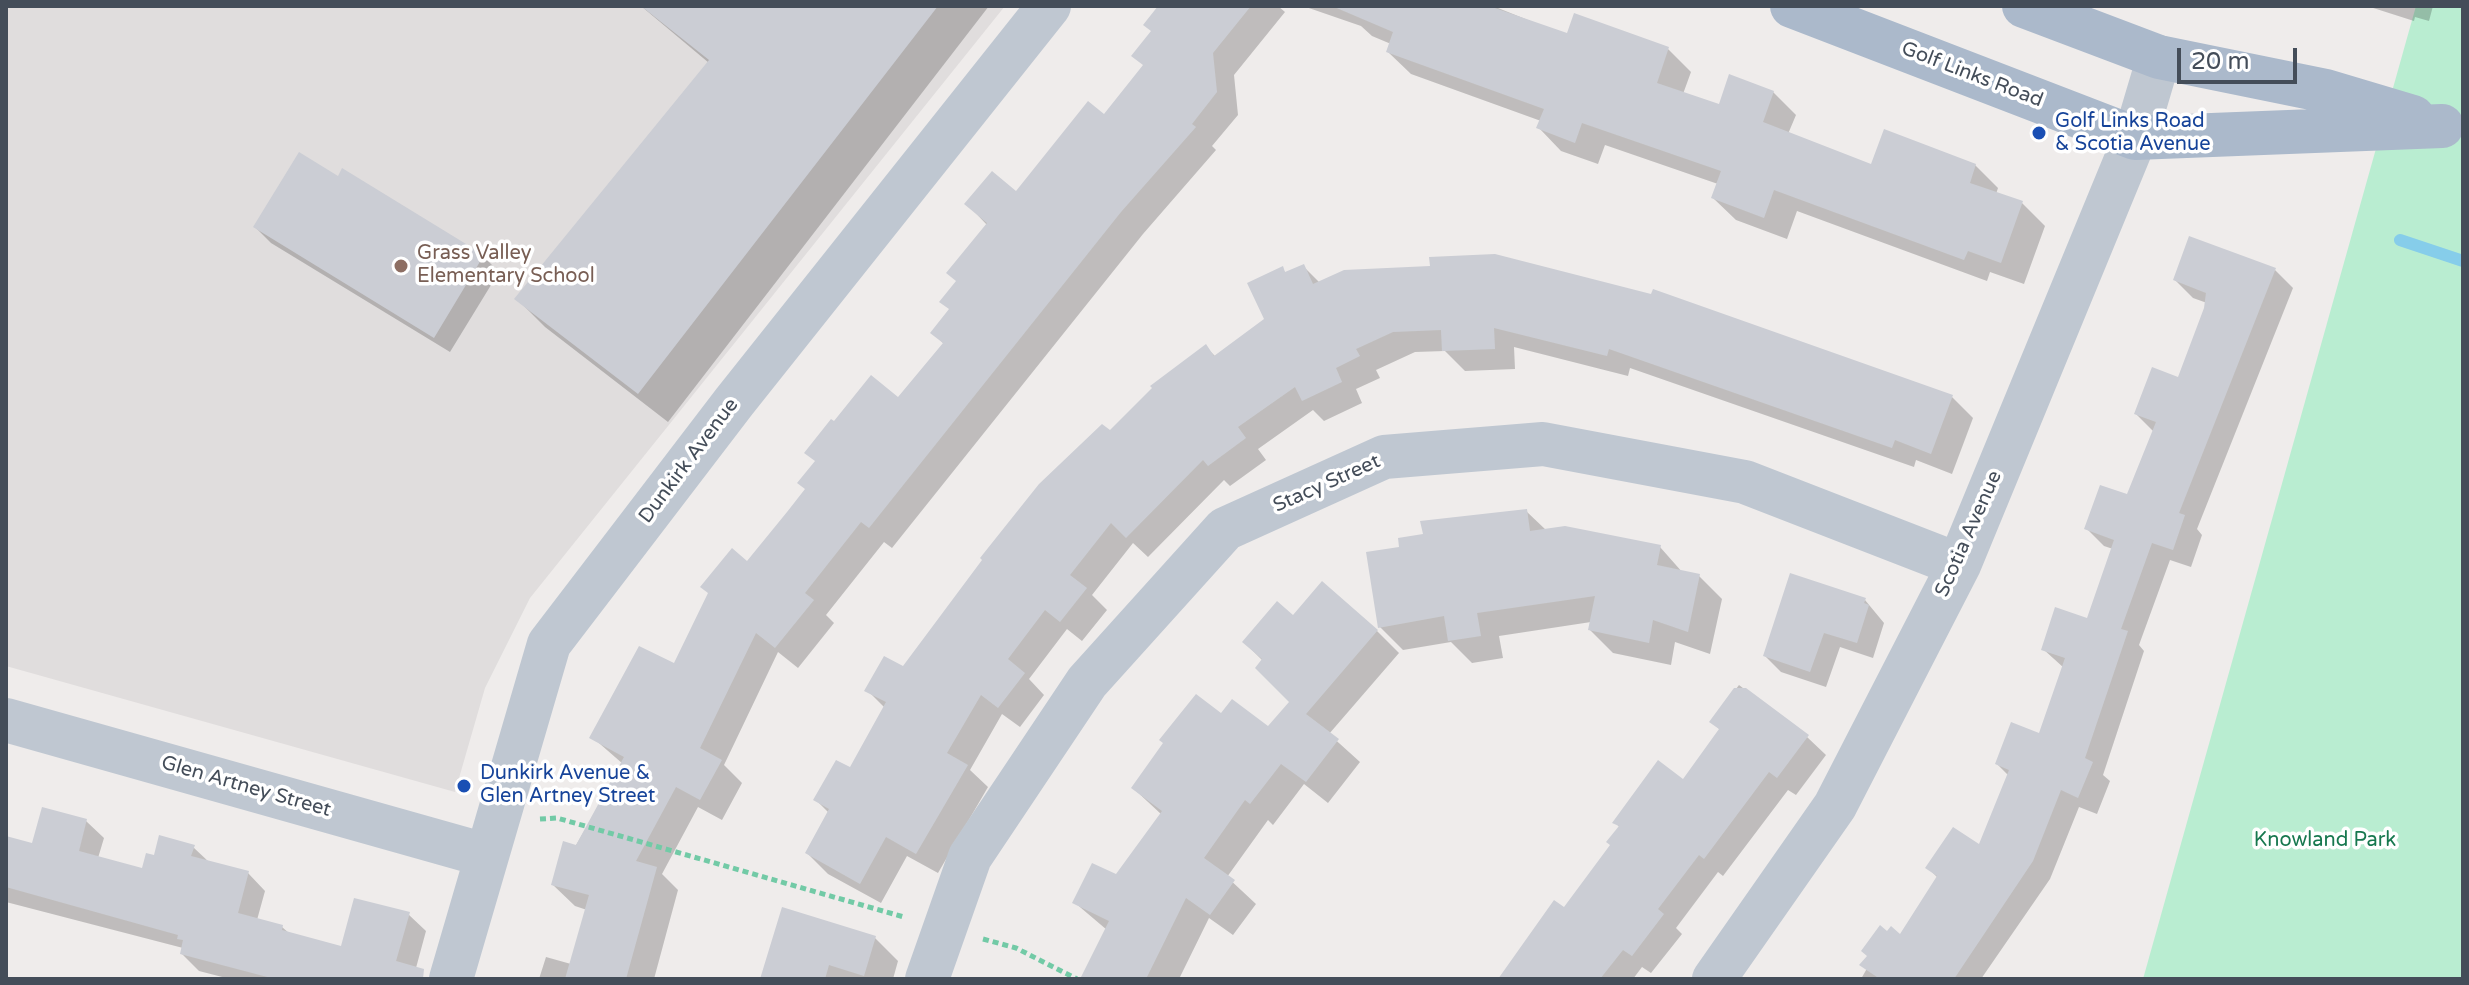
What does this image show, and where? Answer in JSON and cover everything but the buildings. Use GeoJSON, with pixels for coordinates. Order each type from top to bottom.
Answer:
{"type":"FeatureCollection","features":[{"type":"Feature","properties":{"kind":"main road","name":"Golf Links Road"},"geometry":{"type":"LineString","coordinates":[[1792,6],[2135,138],[2453,129]]}},
{"type":"Feature","properties":{"kind":"main road","name":"Golf Links Road"},"geometry":{"type":"LineString","coordinates":[[2024,6],[2159,57],[2326,91],[2453,129]]}},
{"type":"Feature","properties":{"kind":"street","name":"Dunkirk Avenue"},"geometry":{"type":"LineString","coordinates":[[451,979],[549,644],[734,402],[1049,6]]}},
{"type":"Feature","properties":{"kind":"street","name":"Scotia Avenue"},"geometry":{"type":"LineString","coordinates":[[1714,979],[1835,806],[1959,565],[2135,138],[2159,57]]}},
{"type":"Feature","properties":{"kind":"street","name":"Stacy Street"},"geometry":{"type":"LineString","coordinates":[[927,979],[970,857],[1087,682],[1225,529],[1384,457],[1543,444],[1745,482],[1959,565]]}},
{"type":"Feature","properties":{"kind":"street","name":"Glen Artney Street"},"geometry":{"type":"LineString","coordinates":[[6,720],[485,855]]}},
{"type":"Feature","properties":{"kind":"path"},"geometry":{"type":"LineString","coordinates":[[499,810],[528,819],[557,818],[757,875]]}},
{"type":"Feature","properties":{"kind":"shaded area","name":"Grass Valley Elementary School"},"geometry":{"type":"Polygon","coordinates":[[[6,6],[1005,6],[530,598],[485,688],[455,792],[6,666],[6,6]]]}},
{"type":"Feature","properties":{"kind":"green space","name":"Knowland Park"},"geometry":{"type":"Polygon","coordinates":[[[2416,6],[2463,6],[2463,979],[2143,979],[2416,6]]]}},
{"type":"Feature","properties":{"kind":"waterway"},"geometry":{"type":"LineString","coordinates":[[2400,240],[2463,261]]}},
{"type":"Feature","properties":{"kind":"place","name":"Golf Links Road & Scotia Avenue"},"geometry":{"type":"Point","coordinates":[2039,133]}},
{"type":"Feature","properties":{"kind":"place","name":"Grass Valley Elementary School"},"geometry":{"type":"Point","coordinates":[401,266]}},
{"type":"Feature","properties":{"kind":"place","name":"Dunkirk Avenue & Glen Artney Street"},"geometry":{"type":"Point","coordinates":[464,786]}}]}
